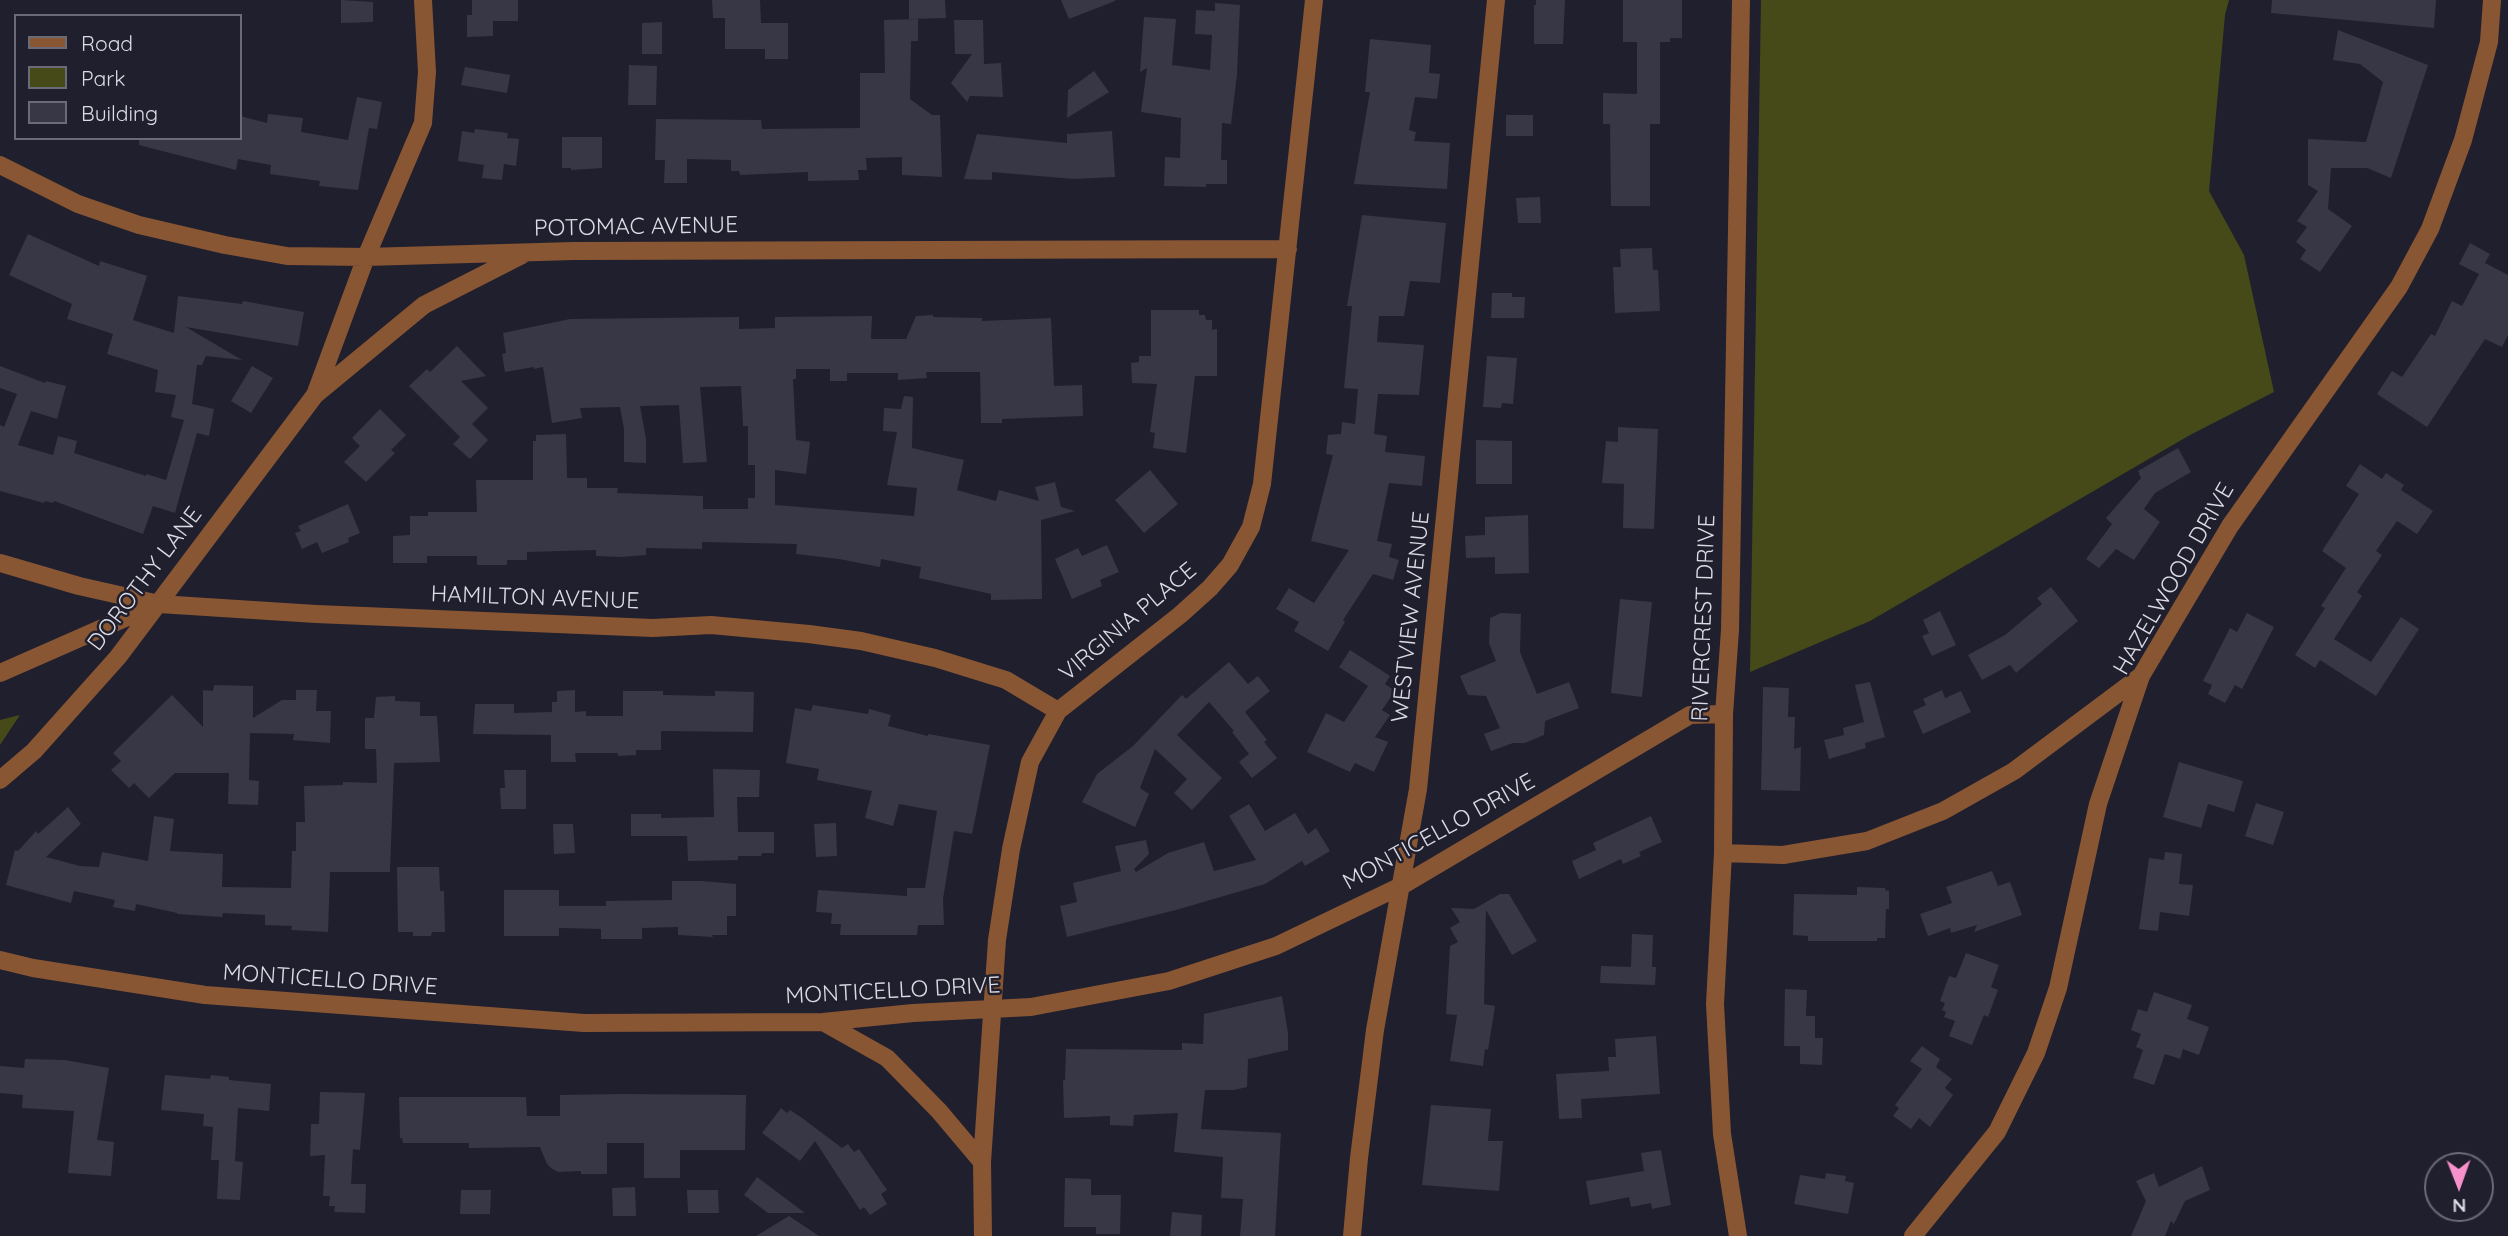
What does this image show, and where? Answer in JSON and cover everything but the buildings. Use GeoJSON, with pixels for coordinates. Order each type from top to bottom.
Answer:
{"type":"FeatureCollection","features":[{"type":"Feature","properties":{"kind":"street","name":"DOROTHY LANE"},"geometry":{"type":"LineString","coordinates":[[315,396],[366,257],[423,123],[427,72],[423,0]]}},
{"type":"Feature","properties":{"kind":"street","name":"VIRGINIA PLACE"},"geometry":{"type":"LineString","coordinates":[[983,1236],[982,1162],[997,940],[1011,849],[1030,762],[1058,711],[1180,615],[1210,588],[1230,565],[1251,527],[1262,484],[1314,0]]}},
{"type":"Feature","properties":{"kind":"street","name":"WESTVIEW AVENUE"},"geometry":{"type":"LineString","coordinates":[[1352,1236],[1375,1030],[1418,789],[1496,0]]}},
{"type":"Feature","properties":{"kind":"street","name":"RIVERCREST DRIVE"},"geometry":{"type":"LineString","coordinates":[[1738,1236],[1722,1134],[1715,1004],[1723,853],[1724,714],[1731,631],[1741,0]]}},
{"type":"Feature","properties":{"kind":"street","name":"HAZELWOOD DRIVE"},"geometry":{"type":"LineString","coordinates":[[1913,1236],[1997,1132],[2036,1053],[2058,988],[2098,804],[2141,676],[2230,526],[2399,287],[2430,229],[2463,140],[2489,42],[2492,0]]}},
{"type":"Feature","properties":{"kind":"street","name":"POTOMAC AVENUE"},"geometry":{"type":"LineString","coordinates":[[0,165],[78,204],[139,225],[225,246],[287,256],[366,257],[527,252],[1288,249]]}},
{"type":"Feature","properties":{"kind":"street","name":"DOROTHY LANE"},"geometry":{"type":"LineString","coordinates":[[0,780],[34,751],[118,657],[315,396],[424,305],[527,252]]}},
{"type":"Feature","properties":{"kind":"street","name":"HAMILTON AVENUE"},"geometry":{"type":"LineString","coordinates":[[0,563],[79,586],[159,604],[316,614],[653,628],[711,625],[860,641],[934,658],[1006,680],[1058,711]]}},
{"type":"Feature","properties":{"kind":"street"},"geometry":{"type":"LineString","coordinates":[[0,673],[159,604]]}},
{"type":"Feature","properties":{"kind":"street"},"geometry":{"type":"LineString","coordinates":[[1723,853],[1783,855],[1867,841],[1943,811],[2014,771],[2141,676]]}},
{"type":"Feature","properties":{"kind":"street","name":"MONTICELLO DRIVE"},"geometry":{"type":"LineString","coordinates":[[0,960],[33,968],[205,995],[584,1023],[823,1022],[913,1013],[991,1011],[1077,1000],[1169,981],[1276,946],[1403,885],[1690,715],[1724,714]]}},
{"type":"Feature","properties":{"kind":"street"},"geometry":{"type":"LineString","coordinates":[[823,1022],[887,1058],[939,1111],[982,1162]]}},
{"type":"Feature","properties":{"kind":"green space"},"geometry":{"type":"Polygon","coordinates":[[[1761,0],[2229,0],[2225,15],[2209,191],[2244,255],[2274,392],[2190,435],[1870,621],[1750,672],[1761,0]]]}},
{"type":"Feature","properties":{"kind":"green space"},"geometry":{"type":"Polygon","coordinates":[[[20,715],[0,745],[0,720],[20,715]]]}}]}
